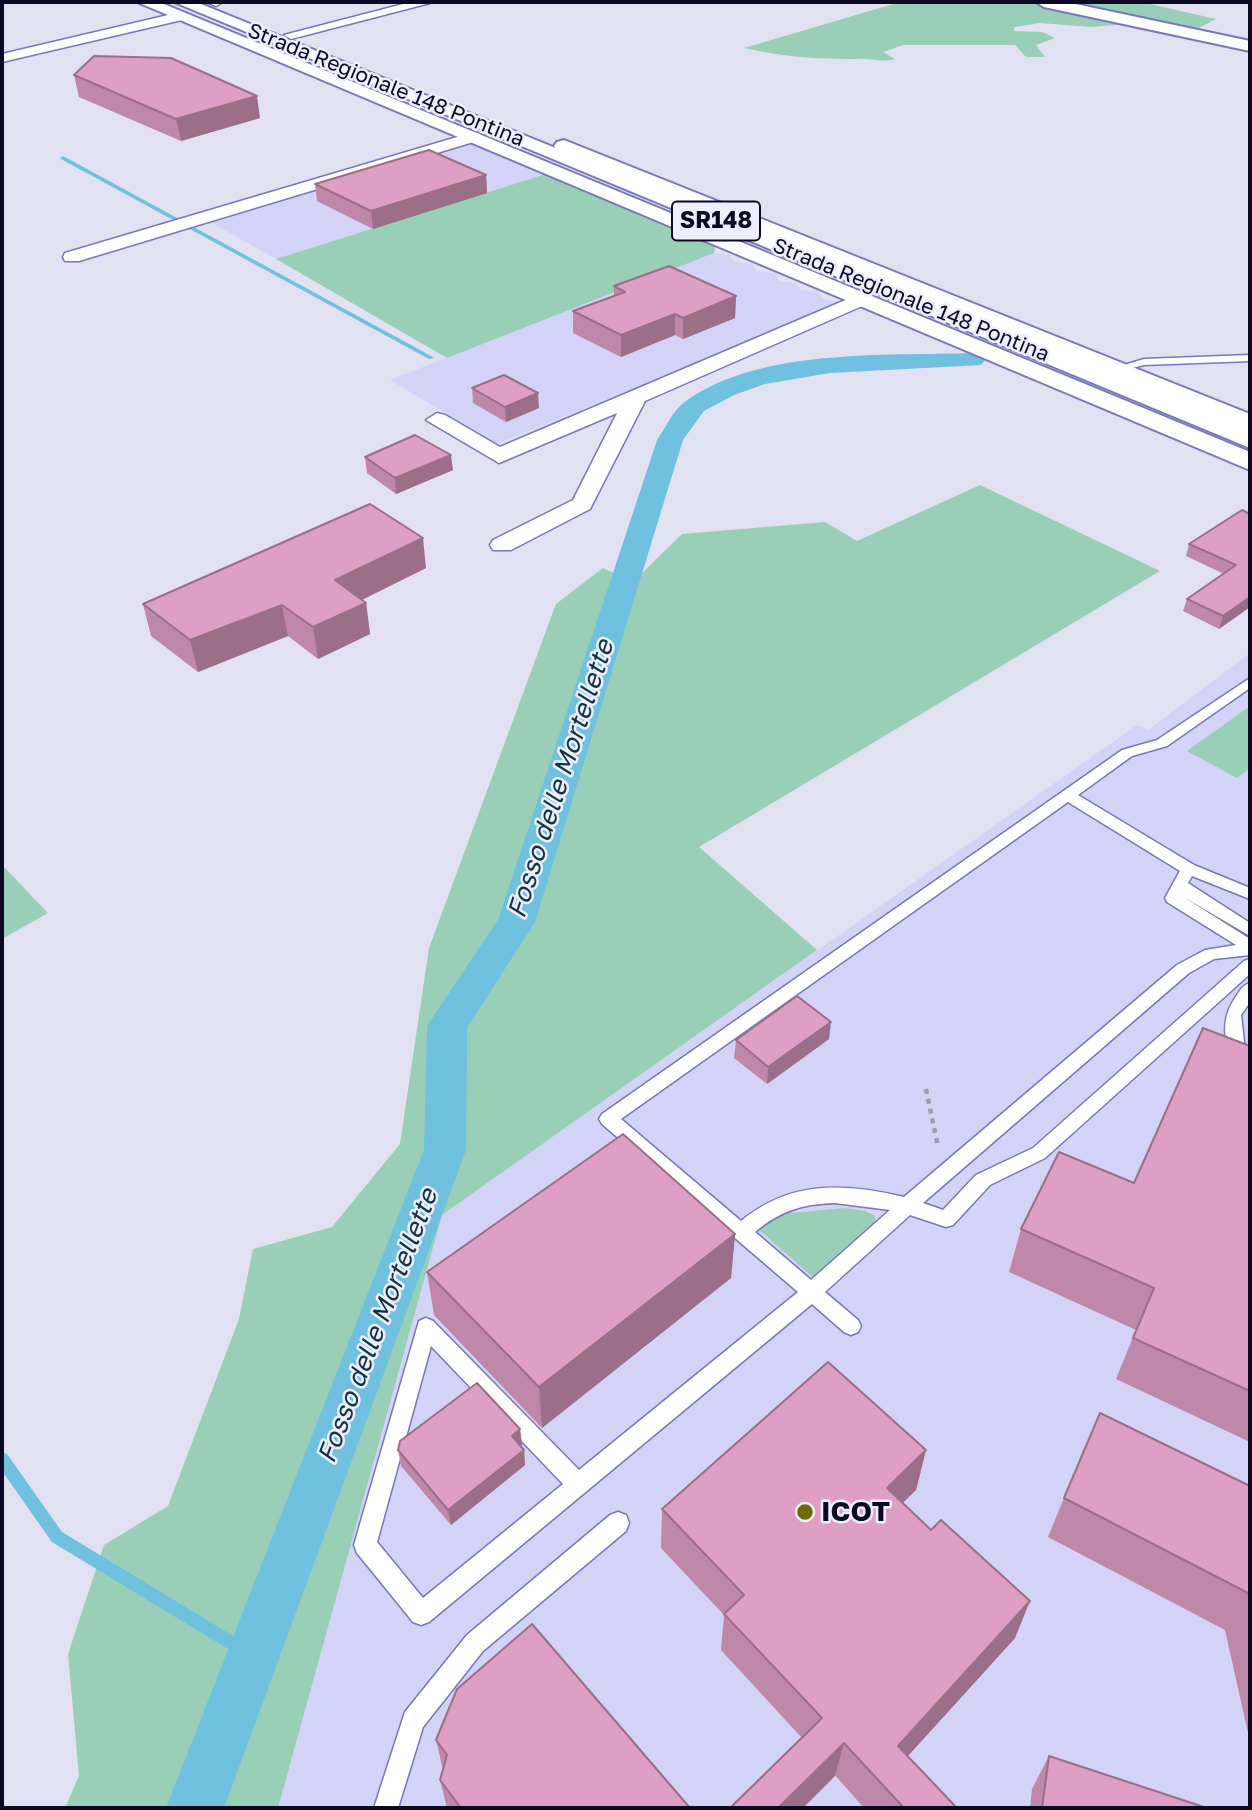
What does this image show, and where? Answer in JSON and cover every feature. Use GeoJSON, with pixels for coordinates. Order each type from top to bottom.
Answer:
{"type":"FeatureCollection","features":[{"type":"Feature","properties":{"kind":"street"},"geometry":{"type":"LineString","coordinates":[[145,2],[182,9],[474,136],[1250,462]]}},
{"type":"Feature","properties":{"kind":"street"},"geometry":{"type":"LineString","coordinates":[[213,2],[1250,423]]}},
{"type":"Feature","properties":{"kind":"street"},"geometry":{"type":"LineString","coordinates":[[291,35],[427,2]]}},
{"type":"Feature","properties":{"kind":"street"},"geometry":{"type":"LineString","coordinates":[[1044,2],[1157,29],[1250,46]]}},
{"type":"Feature","properties":{"kind":"street"},"geometry":{"type":"LineString","coordinates":[[1068,2],[1250,40]]}},
{"type":"Feature","properties":{"kind":"street"},"geometry":{"type":"LineString","coordinates":[[2,58],[182,9]]}},
{"type":"Feature","properties":{"kind":"street","name":"Strada Regionale 148 Pontina"},"geometry":{"type":"LineString","coordinates":[[182,9],[1250,440]]}},
{"type":"Feature","properties":{"kind":"street"},"geometry":{"type":"LineString","coordinates":[[72,257],[474,136]]}},
{"type":"Feature","properties":{"kind":"street"},"geometry":{"type":"LineString","coordinates":[[437,420],[499,456],[862,299]]}},
{"type":"Feature","properties":{"kind":"street"},"geometry":{"type":"LineString","coordinates":[[502,545],[582,504],[637,395]]}},
{"type":"Feature","properties":{"kind":"lane"},"geometry":{"type":"LineString","coordinates":[[1116,369],[1144,362],[1250,358]]}},
{"type":"Feature","properties":{"kind":"lane"},"geometry":{"type":"LineString","coordinates":[[851,1326],[608,1119],[1127,752],[1162,743],[1250,682]]}},
{"type":"Feature","properties":{"kind":"lane"},"geometry":{"type":"LineString","coordinates":[[1067,795],[1188,869],[1246,891]]}},
{"type":"Feature","properties":{"kind":"lane"},"geometry":{"type":"LineString","coordinates":[[1188,869],[1172,898],[1250,948]]}},
{"type":"Feature","properties":{"kind":"lane"},"geometry":{"type":"LineString","coordinates":[[1179,884],[1250,930]]}},
{"type":"Feature","properties":{"kind":"lane"},"geometry":{"type":"LineString","coordinates":[[578,1485],[426,1327],[365,1545],[421,1614],[578,1485],[811,1293],[943,1173],[1183,969],[1212,954],[1250,948]]}},
{"type":"Feature","properties":{"kind":"lane"},"geometry":{"type":"LineString","coordinates":[[741,1233],[772,1208],[804,1197],[847,1196],[909,1204],[947,1219],[983,1180],[1039,1153],[1250,965]]}},
{"type":"Feature","properties":{"kind":"lane"},"geometry":{"type":"LineString","coordinates":[[1250,989],[1233,1014],[1236,1050],[1250,1077]]}},
{"type":"Feature","properties":{"kind":"lane"},"geometry":{"type":"LineString","coordinates":[[386,1808],[413,1720],[475,1643],[618,1523]]}},
{"type":"Feature","properties":{"kind":"path"},"geometry":{"type":"LineString","coordinates":[[926,1089],[943,1173]]}},
{"type":"Feature","properties":{"kind":"shaded area"},"geometry":{"type":"Polygon","coordinates":[[[475,142],[549,173],[276,259],[212,223],[475,142]]]}},
{"type":"Feature","properties":{"kind":"shaded area"},"geometry":{"type":"Polygon","coordinates":[[[714,253],[730,255],[734,262],[753,264],[756,271],[775,273],[779,281],[796,283],[800,290],[818,292],[823,299],[843,302],[497,444],[390,380],[714,253]]]}},
{"type":"Feature","properties":{"kind":"shaded area","name":"ICOT"},"geometry":{"type":"Polygon","coordinates":[[[1250,653],[1250,1808],[278,1808],[442,1215],[1137,725],[1148,730],[1250,653]]]}},
{"type":"Feature","properties":{"kind":"green space"},"geometry":{"type":"Polygon","coordinates":[[[900,2],[1141,2],[1216,19],[1199,28],[1163,21],[1091,27],[1040,23],[1014,27],[1014,31],[1042,32],[1055,38],[1036,45],[1045,57],[1026,57],[1015,45],[903,45],[883,52],[895,59],[885,61],[801,57],[744,48],[900,2]]]}},
{"type":"Feature","properties":{"kind":"green space"},"geometry":{"type":"Polygon","coordinates":[[[549,173],[716,244],[714,253],[447,358],[276,259],[549,173]]]}},
{"type":"Feature","properties":{"kind":"green space"},"geometry":{"type":"Polygon","coordinates":[[[980,485],[1160,571],[699,847],[817,950],[442,1215],[278,1808],[65,1808],[79,1776],[68,1654],[104,1545],[168,1506],[239,1319],[253,1249],[332,1227],[400,1144],[429,948],[556,604],[603,568],[633,582],[682,534],[825,522],[857,541],[980,485]]]}},
{"type":"Feature","properties":{"kind":"green space"},"geometry":{"type":"Polygon","coordinates":[[[1250,706],[1250,768],[1237,778],[1187,751],[1250,706]]]}},
{"type":"Feature","properties":{"kind":"green space"},"geometry":{"type":"Polygon","coordinates":[[[2,865],[48,913],[2,939],[2,865]]]}},
{"type":"Feature","properties":{"kind":"green space"},"geometry":{"type":"Polygon","coordinates":[[[845,1208],[865,1211],[875,1216],[875,1223],[813,1277],[759,1230],[779,1214],[845,1208]]]}},
{"type":"Feature","properties":{"kind":"building"},"geometry":{"type":"Polygon","coordinates":[[[94,56],[171,58],[257,96],[176,119],[74,75],[94,56]]]}},
{"type":"Feature","properties":{"kind":"building"},"geometry":{"type":"Polygon","coordinates":[[[429,150],[486,175],[371,211],[315,184],[429,150]]]}},
{"type":"Feature","properties":{"kind":"building"},"geometry":{"type":"Polygon","coordinates":[[[669,266],[736,296],[683,318],[675,314],[621,335],[573,311],[625,292],[614,286],[669,266]]]}},
{"type":"Feature","properties":{"kind":"building"},"geometry":{"type":"Polygon","coordinates":[[[504,375],[538,393],[505,407],[472,388],[504,375]]]}},
{"type":"Feature","properties":{"kind":"building"},"geometry":{"type":"Polygon","coordinates":[[[415,435],[451,455],[395,478],[365,457],[415,435]]]}},
{"type":"Feature","properties":{"kind":"building"},"geometry":{"type":"Polygon","coordinates":[[[370,504],[423,538],[335,580],[366,603],[313,627],[282,605],[190,640],[143,604],[370,504]]]}},
{"type":"Feature","properties":{"kind":"building"},"geometry":{"type":"Polygon","coordinates":[[[1242,510],[1250,514],[1250,597],[1223,616],[1187,599],[1236,565],[1189,544],[1242,510]]]}},
{"type":"Feature","properties":{"kind":"building"},"geometry":{"type":"Polygon","coordinates":[[[797,996],[831,1022],[768,1067],[736,1040],[797,996]]]}},
{"type":"Feature","properties":{"kind":"building"},"geometry":{"type":"Polygon","coordinates":[[[1203,1028],[1250,1046],[1250,1391],[1133,1338],[1154,1288],[1021,1229],[1059,1152],[1134,1183],[1203,1028]]]}},
{"type":"Feature","properties":{"kind":"building"},"geometry":{"type":"Polygon","coordinates":[[[623,1134],[735,1234],[539,1387],[427,1272],[623,1134]]]}},
{"type":"Feature","properties":{"kind":"building"},"geometry":{"type":"Polygon","coordinates":[[[828,1362],[926,1450],[887,1488],[931,1530],[941,1520],[1030,1601],[898,1746],[957,1808],[904,1808],[844,1743],[778,1808],[730,1808],[822,1718],[724,1614],[744,1595],[662,1509],[828,1362]]]}},
{"type":"Feature","properties":{"kind":"building"},"geometry":{"type":"Polygon","coordinates":[[[477,1383],[520,1429],[512,1436],[524,1450],[448,1510],[398,1450],[400,1441],[477,1383]]]}},
{"type":"Feature","properties":{"kind":"building"},"geometry":{"type":"Polygon","coordinates":[[[1100,1413],[1250,1486],[1250,1601],[1248,1593],[1064,1498],[1100,1413]]]}},
{"type":"Feature","properties":{"kind":"building"},"geometry":{"type":"Polygon","coordinates":[[[532,1624],[690,1808],[461,1808],[440,1780],[447,1755],[436,1740],[457,1689],[532,1624]]]}},
{"type":"Feature","properties":{"kind":"building"},"geometry":{"type":"Polygon","coordinates":[[[1049,1756],[1207,1808],[1042,1808],[1049,1756]]]}},
{"type":"Feature","properties":{"kind":"waterway"},"geometry":{"type":"LineString","coordinates":[[63,158],[431,358]]}},
{"type":"Feature","properties":{"kind":"waterway","name":"Fosso delle Mortellette"},"geometry":{"type":"LineString","coordinates":[[195,1808],[445,1150],[447,1026],[516,922],[670,440],[695,406],[725,390],[758,378],[830,366],[973,360]]}},
{"type":"Feature","properties":{"kind":"waterway"},"geometry":{"type":"LineString","coordinates":[[2,1459],[57,1537],[253,1656]]}},
{"type":"Feature","properties":{"kind":"place","name":"ICOT"},"geometry":{"type":"Point","coordinates":[805,1512]}}]}
